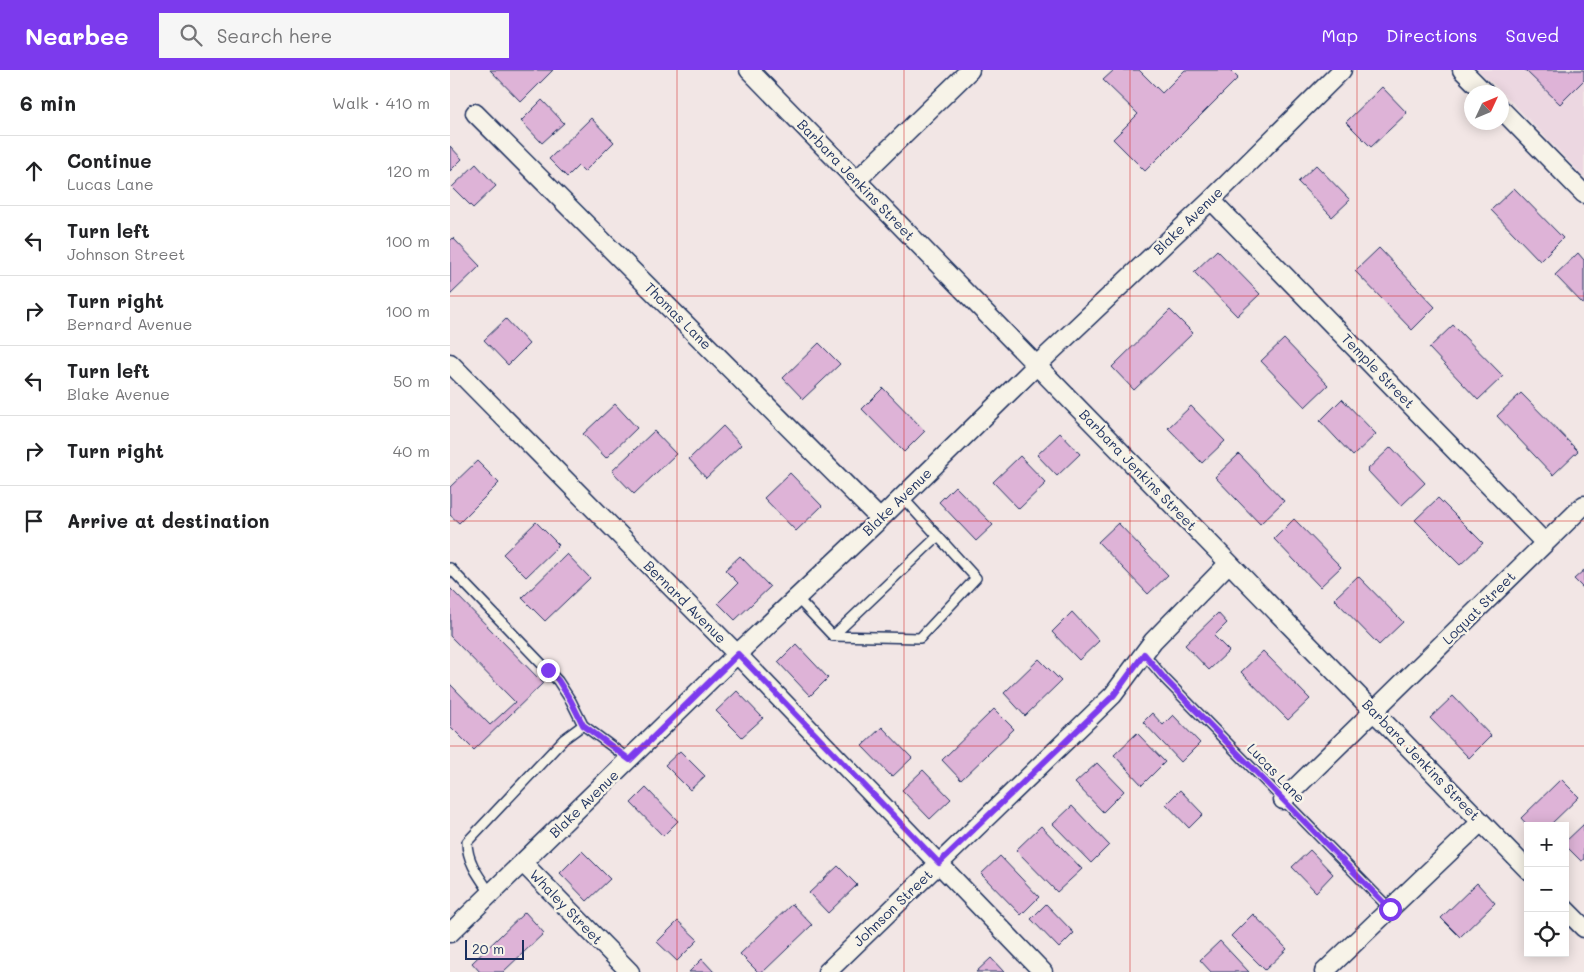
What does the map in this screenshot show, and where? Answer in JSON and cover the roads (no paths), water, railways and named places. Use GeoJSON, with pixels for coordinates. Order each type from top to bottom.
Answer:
{"type":"FeatureCollection","features":[{"type":"Feature","properties":{"kind":"street","name":"Barbara Jenkins Street"},"geometry":{"type":"LineString","coordinates":[[750,70],[1228,564],[1525,867]]}},
{"type":"Feature","properties":{"kind":"street"},"geometry":{"type":"LineString","coordinates":[[856,180],[970,70]]}},
{"type":"Feature","properties":{"kind":"street","name":"Blake Avenue"},"geometry":{"type":"LineString","coordinates":[[450,933],[1037,365],[1211,200],[1342,70]]}},
{"type":"Feature","properties":{"kind":"street"},"geometry":{"type":"LineString","coordinates":[[1462,70],[1477,85]]}},
{"type":"Feature","properties":{"kind":"street","name":"Thomas Lane"},"geometry":{"type":"LineString","coordinates":[[475,113],[880,519]]}},
{"type":"Feature","properties":{"kind":"street"},"geometry":{"type":"LineString","coordinates":[[1509,117],[1584,194]]}},
{"type":"Feature","properties":{"kind":"street","name":"Temple Street"},"geometry":{"type":"LineString","coordinates":[[1211,200],[1545,543]]}},
{"type":"Feature","properties":{"kind":"street","name":"Bernard Avenue"},"geometry":{"type":"LineString","coordinates":[[450,363],[738,654],[1043,972]]}},
{"type":"Feature","properties":{"kind":"street","name":"Loquat Street"},"geometry":{"type":"LineString","coordinates":[[1283,800],[1584,505]]}},
{"type":"Feature","properties":{"kind":"street","name":"Johnson Street"},"geometry":{"type":"LineString","coordinates":[[827,972],[1114,695],[1153,642],[1228,564]]}},
{"type":"Feature","properties":{"kind":"street"},"geometry":{"type":"LineString","coordinates":[[1324,972],[1481,822]]}},
{"type":"Feature","properties":{"kind":"street","name":"Whaley Street"},"geometry":{"type":"LineString","coordinates":[[524,863],[630,972]]}},
{"type":"Feature","properties":{"kind":"street"},"geometry":{"type":"LineString","coordinates":[[1568,912],[1584,928]]}},
{"type":"Feature","properties":{"kind":"lane"},"geometry":{"type":"LineString","coordinates":[[796,598],[833,636],[920,638],[976,578],[902,497]]}},
{"type":"Feature","properties":{"kind":"lane"},"geometry":{"type":"LineString","coordinates":[[833,636],[938,536]]}},
{"type":"Feature","properties":{"kind":"lane"},"geometry":{"type":"LineString","coordinates":[[450,568],[558,680],[583,725],[630,760]]}},
{"type":"Feature","properties":{"kind":"lane","name":"Lucas Lane"},"geometry":{"type":"LineString","coordinates":[[1144,654],[1165,679],[1390,909]]}},
{"type":"Feature","properties":{"kind":"lane"},"geometry":{"type":"LineString","coordinates":[[491,894],[477,875],[467,852],[467,842],[564,738],[583,725]]}}]}
